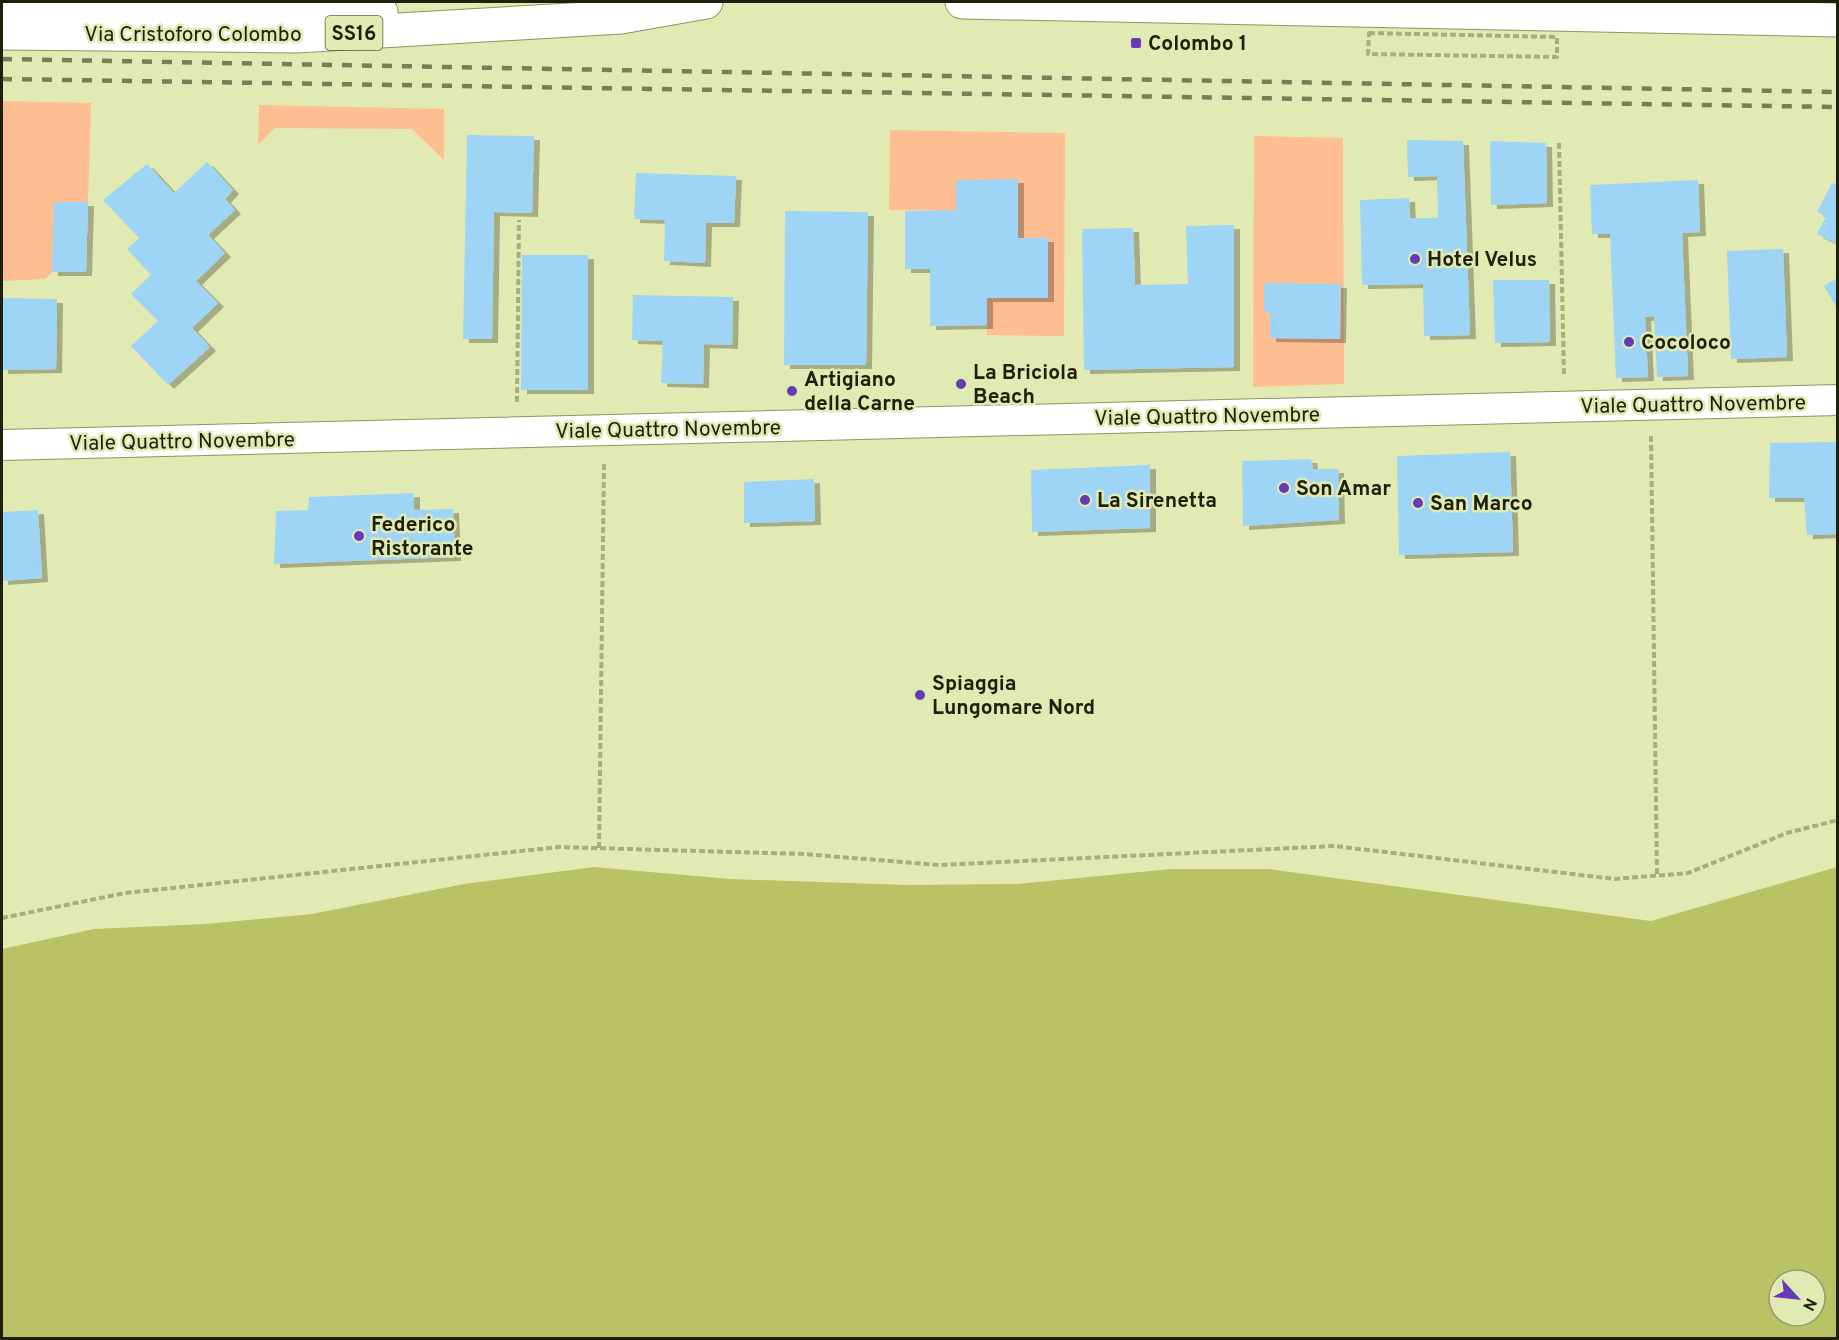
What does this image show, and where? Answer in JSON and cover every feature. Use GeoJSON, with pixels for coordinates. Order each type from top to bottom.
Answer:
{"type":"FeatureCollection","features":[{"type":"Feature","properties":{"kind":"main road"},"geometry":{"type":"LineString","coordinates":[[2,2],[621,17]]}},
{"type":"Feature","properties":{"kind":"main road"},"geometry":{"type":"LineString","coordinates":[[297,10],[376,2]]}},
{"type":"Feature","properties":{"kind":"main road","name":"Via Cristoforo Colombo"},"geometry":{"type":"LineString","coordinates":[[2,33],[296,36],[621,17],[706,2]]}},
{"type":"Feature","properties":{"kind":"main road"},"geometry":{"type":"LineString","coordinates":[[962,2],[1294,5],[1838,20]]}},
{"type":"Feature","properties":{"kind":"street","name":"Viale Quattro Novembre"},"geometry":{"type":"LineString","coordinates":[[2,445],[1838,400]]}},
{"type":"Feature","properties":{"kind":"path"},"geometry":{"type":"LineString","coordinates":[[1559,143],[1564,377]]}},
{"type":"Feature","properties":{"kind":"path"},"geometry":{"type":"LineString","coordinates":[[517,407],[519,220]]}},
{"type":"Feature","properties":{"kind":"path"},"geometry":{"type":"LineString","coordinates":[[1651,435],[1658,876]]}},
{"type":"Feature","properties":{"kind":"path"},"geometry":{"type":"LineString","coordinates":[[599,848],[604,461]]}},
{"type":"Feature","properties":{"kind":"path"},"geometry":{"type":"LineString","coordinates":[[2,918],[125,893],[559,847],[803,854],[940,866],[1334,846],[1615,879],[1688,873],[1787,833],[1838,820]]}},
{"type":"Feature","properties":{"kind":"shaded area"},"geometry":{"type":"Polygon","coordinates":[[[2,101],[91,103],[88,202],[52,272],[45,279],[2,281],[2,101]]]}},
{"type":"Feature","properties":{"kind":"shaded area"},"geometry":{"type":"Polygon","coordinates":[[[259,105],[444,109],[444,160],[412,129],[275,128],[258,145],[259,105]]]}},
{"type":"Feature","properties":{"kind":"shaded area"},"geometry":{"type":"Polygon","coordinates":[[[890,130],[1065,133],[1064,336],[987,335],[987,298],[1048,298],[1048,238],[1018,238],[1018,179],[956,180],[956,210],[889,210],[890,130]]]}},
{"type":"Feature","properties":{"kind":"shaded area"},"geometry":{"type":"Polygon","coordinates":[[[1254,136],[1343,138],[1344,384],[1253,387],[1254,136]],[[1265,283],[1264,312],[1270,312],[1270,338],[1339,339],[1341,284],[1265,283]]]}},
{"type":"Feature","properties":{"kind":"shaded area"},"geometry":{"type":"Polygon","coordinates":[[[594,867],[730,879],[908,885],[1017,884],[1171,869],[1268,869],[1651,921],[1837,867],[1837,1338],[2,1338],[2,949],[94,929],[205,924],[312,914],[464,884],[594,867]]]}},
{"type":"Feature","properties":{"kind":"building"},"geometry":{"type":"Polygon","coordinates":[[[467,135],[534,136],[532,213],[494,212],[492,339],[463,339],[467,135]]]}},
{"type":"Feature","properties":{"kind":"building","name":"Hotel Velus"},"geometry":{"type":"Polygon","coordinates":[[[1407,140],[1463,141],[1470,335],[1424,336],[1423,284],[1362,285],[1360,200],[1409,198],[1410,218],[1438,218],[1437,176],[1408,177],[1407,140]]]}},
{"type":"Feature","properties":{"kind":"building"},"geometry":{"type":"Polygon","coordinates":[[[1490,141],[1546,143],[1547,203],[1491,205],[1490,141]]]}},
{"type":"Feature","properties":{"kind":"building"},"geometry":{"type":"Polygon","coordinates":[[[207,162],[233,190],[225,199],[235,210],[208,235],[225,253],[196,281],[218,303],[192,328],[210,347],[168,385],[131,346],[158,321],[131,294],[151,275],[127,249],[139,238],[103,200],[147,164],[174,193],[207,162]]]}},
{"type":"Feature","properties":{"kind":"building"},"geometry":{"type":"Polygon","coordinates":[[[636,173],[736,176],[734,223],[706,223],[705,263],[664,261],[665,220],[634,219],[636,173]]]}},
{"type":"Feature","properties":{"kind":"building"},"geometry":{"type":"Polygon","coordinates":[[[1018,179],[1018,238],[1048,238],[1048,298],[987,298],[987,325],[930,326],[930,269],[905,269],[905,211],[956,210],[956,180],[1018,179]]]}},
{"type":"Feature","properties":{"kind":"building"},"geometry":{"type":"Polygon","coordinates":[[[1698,180],[1700,232],[1682,233],[1688,376],[1657,377],[1654,316],[1645,317],[1648,377],[1616,378],[1610,234],[1592,234],[1590,185],[1698,180]]]}},
{"type":"Feature","properties":{"kind":"building"},"geometry":{"type":"Polygon","coordinates":[[[1832,183],[1838,185],[1838,244],[1817,234],[1826,216],[1817,212],[1832,183]]]}},
{"type":"Feature","properties":{"kind":"building"},"geometry":{"type":"Polygon","coordinates":[[[54,202],[88,202],[86,272],[52,272],[54,202]]]}},
{"type":"Feature","properties":{"kind":"building"},"geometry":{"type":"Polygon","coordinates":[[[785,211],[868,212],[866,365],[784,365],[785,211]]]}},
{"type":"Feature","properties":{"kind":"building"},"geometry":{"type":"Polygon","coordinates":[[[1234,225],[1234,367],[1084,370],[1082,229],[1133,228],[1135,285],[1188,284],[1186,226],[1234,225]]]}},
{"type":"Feature","properties":{"kind":"building"},"geometry":{"type":"Polygon","coordinates":[[[1783,249],[1787,357],[1731,359],[1727,251],[1783,249]]]}},
{"type":"Feature","properties":{"kind":"building"},"geometry":{"type":"Polygon","coordinates":[[[522,255],[588,255],[588,390],[521,390],[522,255]]]}},
{"type":"Feature","properties":{"kind":"building"},"geometry":{"type":"Polygon","coordinates":[[[1838,278],[1838,310],[1824,286],[1838,278]]]}},
{"type":"Feature","properties":{"kind":"building"},"geometry":{"type":"Polygon","coordinates":[[[1493,280],[1549,280],[1550,342],[1495,343],[1493,280]]]}},
{"type":"Feature","properties":{"kind":"building"},"geometry":{"type":"Polygon","coordinates":[[[1264,283],[1341,284],[1340,339],[1270,338],[1270,312],[1264,312],[1264,283]]]}},
{"type":"Feature","properties":{"kind":"building"},"geometry":{"type":"Polygon","coordinates":[[[633,295],[733,297],[732,345],[704,344],[703,384],[661,383],[663,341],[632,340],[633,295]]]}},
{"type":"Feature","properties":{"kind":"building"},"geometry":{"type":"Polygon","coordinates":[[[2,298],[57,299],[56,369],[2,370],[2,298]]]}},
{"type":"Feature","properties":{"kind":"building"},"geometry":{"type":"Polygon","coordinates":[[[1838,442],[1838,534],[1807,535],[1804,498],[1769,498],[1770,443],[1838,442]]]}},
{"type":"Feature","properties":{"kind":"building"},"geometry":{"type":"Polygon","coordinates":[[[1510,452],[1513,552],[1399,555],[1397,456],[1510,452]]]}},
{"type":"Feature","properties":{"kind":"building"},"geometry":{"type":"Polygon","coordinates":[[[1311,459],[1313,469],[1338,469],[1339,520],[1243,526],[1242,461],[1311,459]]]}},
{"type":"Feature","properties":{"kind":"building"},"geometry":{"type":"Polygon","coordinates":[[[1150,465],[1150,528],[1032,532],[1031,470],[1150,465]]]}},
{"type":"Feature","properties":{"kind":"building"},"geometry":{"type":"Polygon","coordinates":[[[814,479],[815,521],[744,523],[744,482],[814,479]]]}},
{"type":"Feature","properties":{"kind":"building"},"geometry":{"type":"Polygon","coordinates":[[[414,493],[414,510],[453,509],[455,557],[274,564],[276,511],[308,510],[309,497],[414,493]]]}},
{"type":"Feature","properties":{"kind":"building"},"geometry":{"type":"Polygon","coordinates":[[[38,510],[42,578],[2,581],[2,512],[38,510]]]}},
{"type":"Feature","properties":{"kind":"railway"},"geometry":{"type":"LineString","coordinates":[[2,59],[1838,92]]}},
{"type":"Feature","properties":{"kind":"railway"},"geometry":{"type":"LineString","coordinates":[[2,79],[1838,107]]}},
{"type":"Feature","properties":{"kind":"place","name":"Colombo 1"},"geometry":{"type":"Point","coordinates":[1136,43]}},
{"type":"Feature","properties":{"kind":"place","name":"Hotel Velus"},"geometry":{"type":"Point","coordinates":[1415,259]}},
{"type":"Feature","properties":{"kind":"place","name":"Cocoloco"},"geometry":{"type":"Point","coordinates":[1629,342]}},
{"type":"Feature","properties":{"kind":"place","name":"La Briciola Beach"},"geometry":{"type":"Point","coordinates":[961,384]}},
{"type":"Feature","properties":{"kind":"place","name":"Artigiano della Carne"},"geometry":{"type":"Point","coordinates":[792,391]}},
{"type":"Feature","properties":{"kind":"place","name":"Son Amar"},"geometry":{"type":"Point","coordinates":[1284,488]}},
{"type":"Feature","properties":{"kind":"place","name":"La Sirenetta"},"geometry":{"type":"Point","coordinates":[1085,500]}},
{"type":"Feature","properties":{"kind":"place","name":"San Marco"},"geometry":{"type":"Point","coordinates":[1418,503]}},
{"type":"Feature","properties":{"kind":"place","name":"Federico Ristorante"},"geometry":{"type":"Point","coordinates":[359,536]}},
{"type":"Feature","properties":{"kind":"place","name":"Spiaggia Lungomare Nord"},"geometry":{"type":"Point","coordinates":[920,695]}}]}
